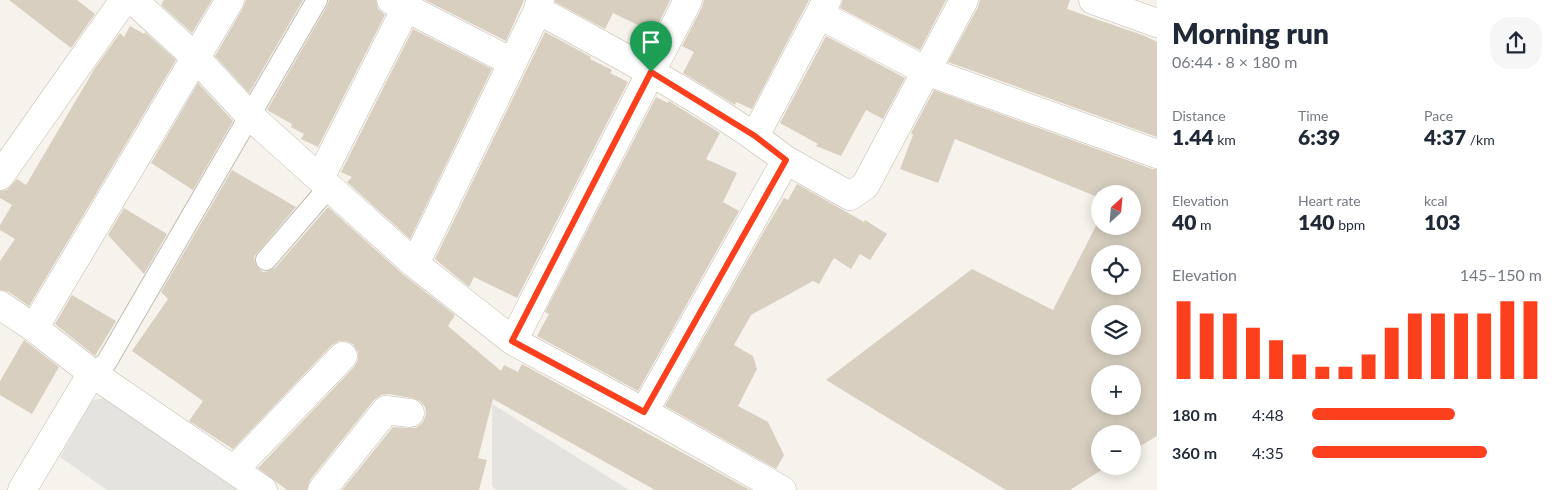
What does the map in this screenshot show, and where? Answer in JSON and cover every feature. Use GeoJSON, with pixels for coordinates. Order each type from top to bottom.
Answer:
{"type":"FeatureCollection","features":[{"type":"Feature","properties":{"kind":"street"},"geometry":{"type":"LineString","coordinates":[[0,176],[124,0]]}},
{"type":"Feature","properties":{"kind":"street"},"geometry":{"type":"LineString","coordinates":[[133,0],[195,57],[250,116],[324,183],[415,264],[512,341],[644,412],[782,490]]}},
{"type":"Feature","properties":{"kind":"street"},"geometry":{"type":"LineString","coordinates":[[34,328],[230,0]]}},
{"type":"Feature","properties":{"kind":"street"},"geometry":{"type":"LineString","coordinates":[[512,341],[688,0]]}},
{"type":"Feature","properties":{"kind":"street"},"geometry":{"type":"LineString","coordinates":[[415,264],[538,5],[755,136],[786,160],[850,196],[865,186],[964,0]]}},
{"type":"Feature","properties":{"kind":"street"},"geometry":{"type":"LineString","coordinates":[[1093,0],[1157,23]]}},
{"type":"Feature","properties":{"kind":"street"},"geometry":{"type":"LineString","coordinates":[[324,183],[398,4],[512,62]]}},
{"type":"Feature","properties":{"kind":"street"},"geometry":{"type":"LineString","coordinates":[[755,136],[824,8],[926,71],[1157,154]]}},
{"type":"Feature","properties":{"kind":"street"},"geometry":{"type":"LineString","coordinates":[[644,412],[786,160]]}},
{"type":"Feature","properties":{"kind":"street"},"geometry":{"type":"LineString","coordinates":[[0,305],[34,328],[92,373],[263,490]]}},
{"type":"Feature","properties":{"kind":"street"},"geometry":{"type":"LineString","coordinates":[[234,470],[343,356]]}},
{"type":"Feature","properties":{"kind":"street"},"geometry":{"type":"LineString","coordinates":[[22,490],[92,373]]}},
{"type":"Feature","properties":{"kind":"street"},"geometry":{"type":"LineString","coordinates":[[322,490],[386,410],[410,413]]}},
{"type":"Feature","properties":{"kind":"lane"},"geometry":{"type":"LineString","coordinates":[[92,373],[106,363],[317,0]]}},
{"type":"Feature","properties":{"kind":"lane"},"geometry":{"type":"LineString","coordinates":[[266,260],[324,183]]}},
{"type":"Feature","properties":{"kind":"shaded area"},"geometry":{"type":"Polygon","coordinates":[[[113,397],[247,490],[107,490],[60,457],[92,400],[113,397]]]}},
{"type":"Feature","properties":{"kind":"shaded area"},"geometry":{"type":"Polygon","coordinates":[[[492,404],[629,490],[496,490],[492,486],[492,404]]]}},
{"type":"Feature","properties":{"kind":"building"},"geometry":{"type":"Polygon","coordinates":[[[9,0],[77,0],[95,14],[71,48],[9,0]]]}},
{"type":"Feature","properties":{"kind":"building"},"geometry":{"type":"Polygon","coordinates":[[[164,0],[212,0],[192,33],[161,5],[164,0]]]}},
{"type":"Feature","properties":{"kind":"building"},"geometry":{"type":"Polygon","coordinates":[[[246,0],[303,0],[249,93],[215,56],[246,0]]]}},
{"type":"Feature","properties":{"kind":"building"},"geometry":{"type":"Polygon","coordinates":[[[329,0],[376,0],[378,9],[385,15],[318,147],[301,139],[304,134],[291,127],[292,124],[267,110],[329,0]]]}},
{"type":"Feature","properties":{"kind":"building"},"geometry":{"type":"Polygon","coordinates":[[[425,0],[524,0],[506,41],[425,0]]]}},
{"type":"Feature","properties":{"kind":"building"},"geometry":{"type":"Polygon","coordinates":[[[555,0],[670,0],[654,33],[613,13],[605,29],[555,2],[555,0]]]}},
{"type":"Feature","properties":{"kind":"building"},"geometry":{"type":"Polygon","coordinates":[[[704,0],[809,0],[752,109],[736,102],[735,105],[683,73],[694,52],[682,46],[704,0]]]}},
{"type":"Feature","properties":{"kind":"building"},"geometry":{"type":"Polygon","coordinates":[[[843,0],[946,0],[920,50],[840,8],[843,0]]]}},
{"type":"Feature","properties":{"kind":"building"},"geometry":{"type":"Polygon","coordinates":[[[980,0],[1070,0],[1067,9],[1145,36],[1157,42],[1157,137],[948,62],[980,0]]]}},
{"type":"Feature","properties":{"kind":"building"},"geometry":{"type":"Polygon","coordinates":[[[130,26],[144,34],[145,32],[176,60],[29,306],[9,292],[0,290],[0,261],[15,239],[0,230],[0,225],[12,205],[0,198],[0,191],[7,190],[17,179],[26,185],[95,68],[120,33],[124,37],[130,26]]]}},
{"type":"Feature","properties":{"kind":"building"},"geometry":{"type":"Polygon","coordinates":[[[413,29],[492,69],[410,239],[347,182],[352,177],[341,172],[413,29]]]}},
{"type":"Feature","properties":{"kind":"building"},"geometry":{"type":"Polygon","coordinates":[[[545,32],[591,57],[590,59],[612,70],[610,73],[628,82],[517,298],[474,277],[469,287],[435,259],[545,32]]]}},
{"type":"Feature","properties":{"kind":"building"},"geometry":{"type":"Polygon","coordinates":[[[826,36],[905,78],[883,119],[866,110],[841,156],[816,146],[818,144],[780,123],[826,36]]]}},
{"type":"Feature","properties":{"kind":"building"},"geometry":{"type":"Polygon","coordinates":[[[198,83],[233,121],[193,190],[151,163],[198,83]]]}},
{"type":"Feature","properties":{"kind":"building"},"geometry":{"type":"Polygon","coordinates":[[[934,90],[1152,169],[1157,169],[1157,436],[1141,446],[1141,425],[1091,425],[1091,475],[1094,475],[1070,490],[1006,490],[826,380],[972,269],[1053,310],[1091,235],[1141,235],[1141,185],[1091,185],[1091,194],[955,139],[938,183],[900,169],[913,135],[911,133],[934,90]]]}},
{"type":"Feature","properties":{"kind":"building"},"geometry":{"type":"Polygon","coordinates":[[[656,97],[668,103],[669,101],[720,133],[706,159],[737,173],[723,202],[739,211],[638,391],[537,336],[549,314],[545,312],[656,97]]]}},
{"type":"Feature","properties":{"kind":"building"},"geometry":{"type":"Polygon","coordinates":[[[232,170],[296,207],[254,257],[255,263],[263,272],[275,268],[328,207],[405,276],[455,315],[448,326],[501,371],[504,365],[518,372],[522,364],[750,490],[655,490],[493,399],[478,458],[487,460],[479,490],[342,490],[393,427],[416,428],[423,422],[426,414],[425,407],[420,401],[388,394],[381,395],[374,400],[310,480],[307,490],[287,490],[258,468],[354,367],[358,360],[358,352],[353,344],[339,341],[332,345],[233,449],[189,421],[203,401],[132,351],[168,299],[161,292],[232,170]]]}},
{"type":"Feature","properties":{"kind":"building"},"geometry":{"type":"Polygon","coordinates":[[[797,184],[864,222],[865,220],[887,234],[870,260],[860,254],[851,269],[834,258],[819,284],[813,281],[751,315],[734,345],[753,356],[757,369],[738,406],[768,422],[784,455],[776,469],[665,406],[767,226],[784,198],[788,200],[797,184]]]}},
{"type":"Feature","properties":{"kind":"building"},"geometry":{"type":"Polygon","coordinates":[[[124,208],[167,234],[144,274],[108,235],[124,208]]]}},
{"type":"Feature","properties":{"kind":"building"},"geometry":{"type":"Polygon","coordinates":[[[72,295],[116,321],[95,356],[55,324],[72,295]]]}},
{"type":"Feature","properties":{"kind":"building"},"geometry":{"type":"Polygon","coordinates":[[[24,340],[59,367],[32,414],[0,395],[0,381],[24,340]]]}},
{"type":"Feature","properties":{"kind":"route"},"geometry":{"type":"LineString","coordinates":[[651,72],[755,136],[786,160],[644,412],[512,341],[651,72]]}}]}
